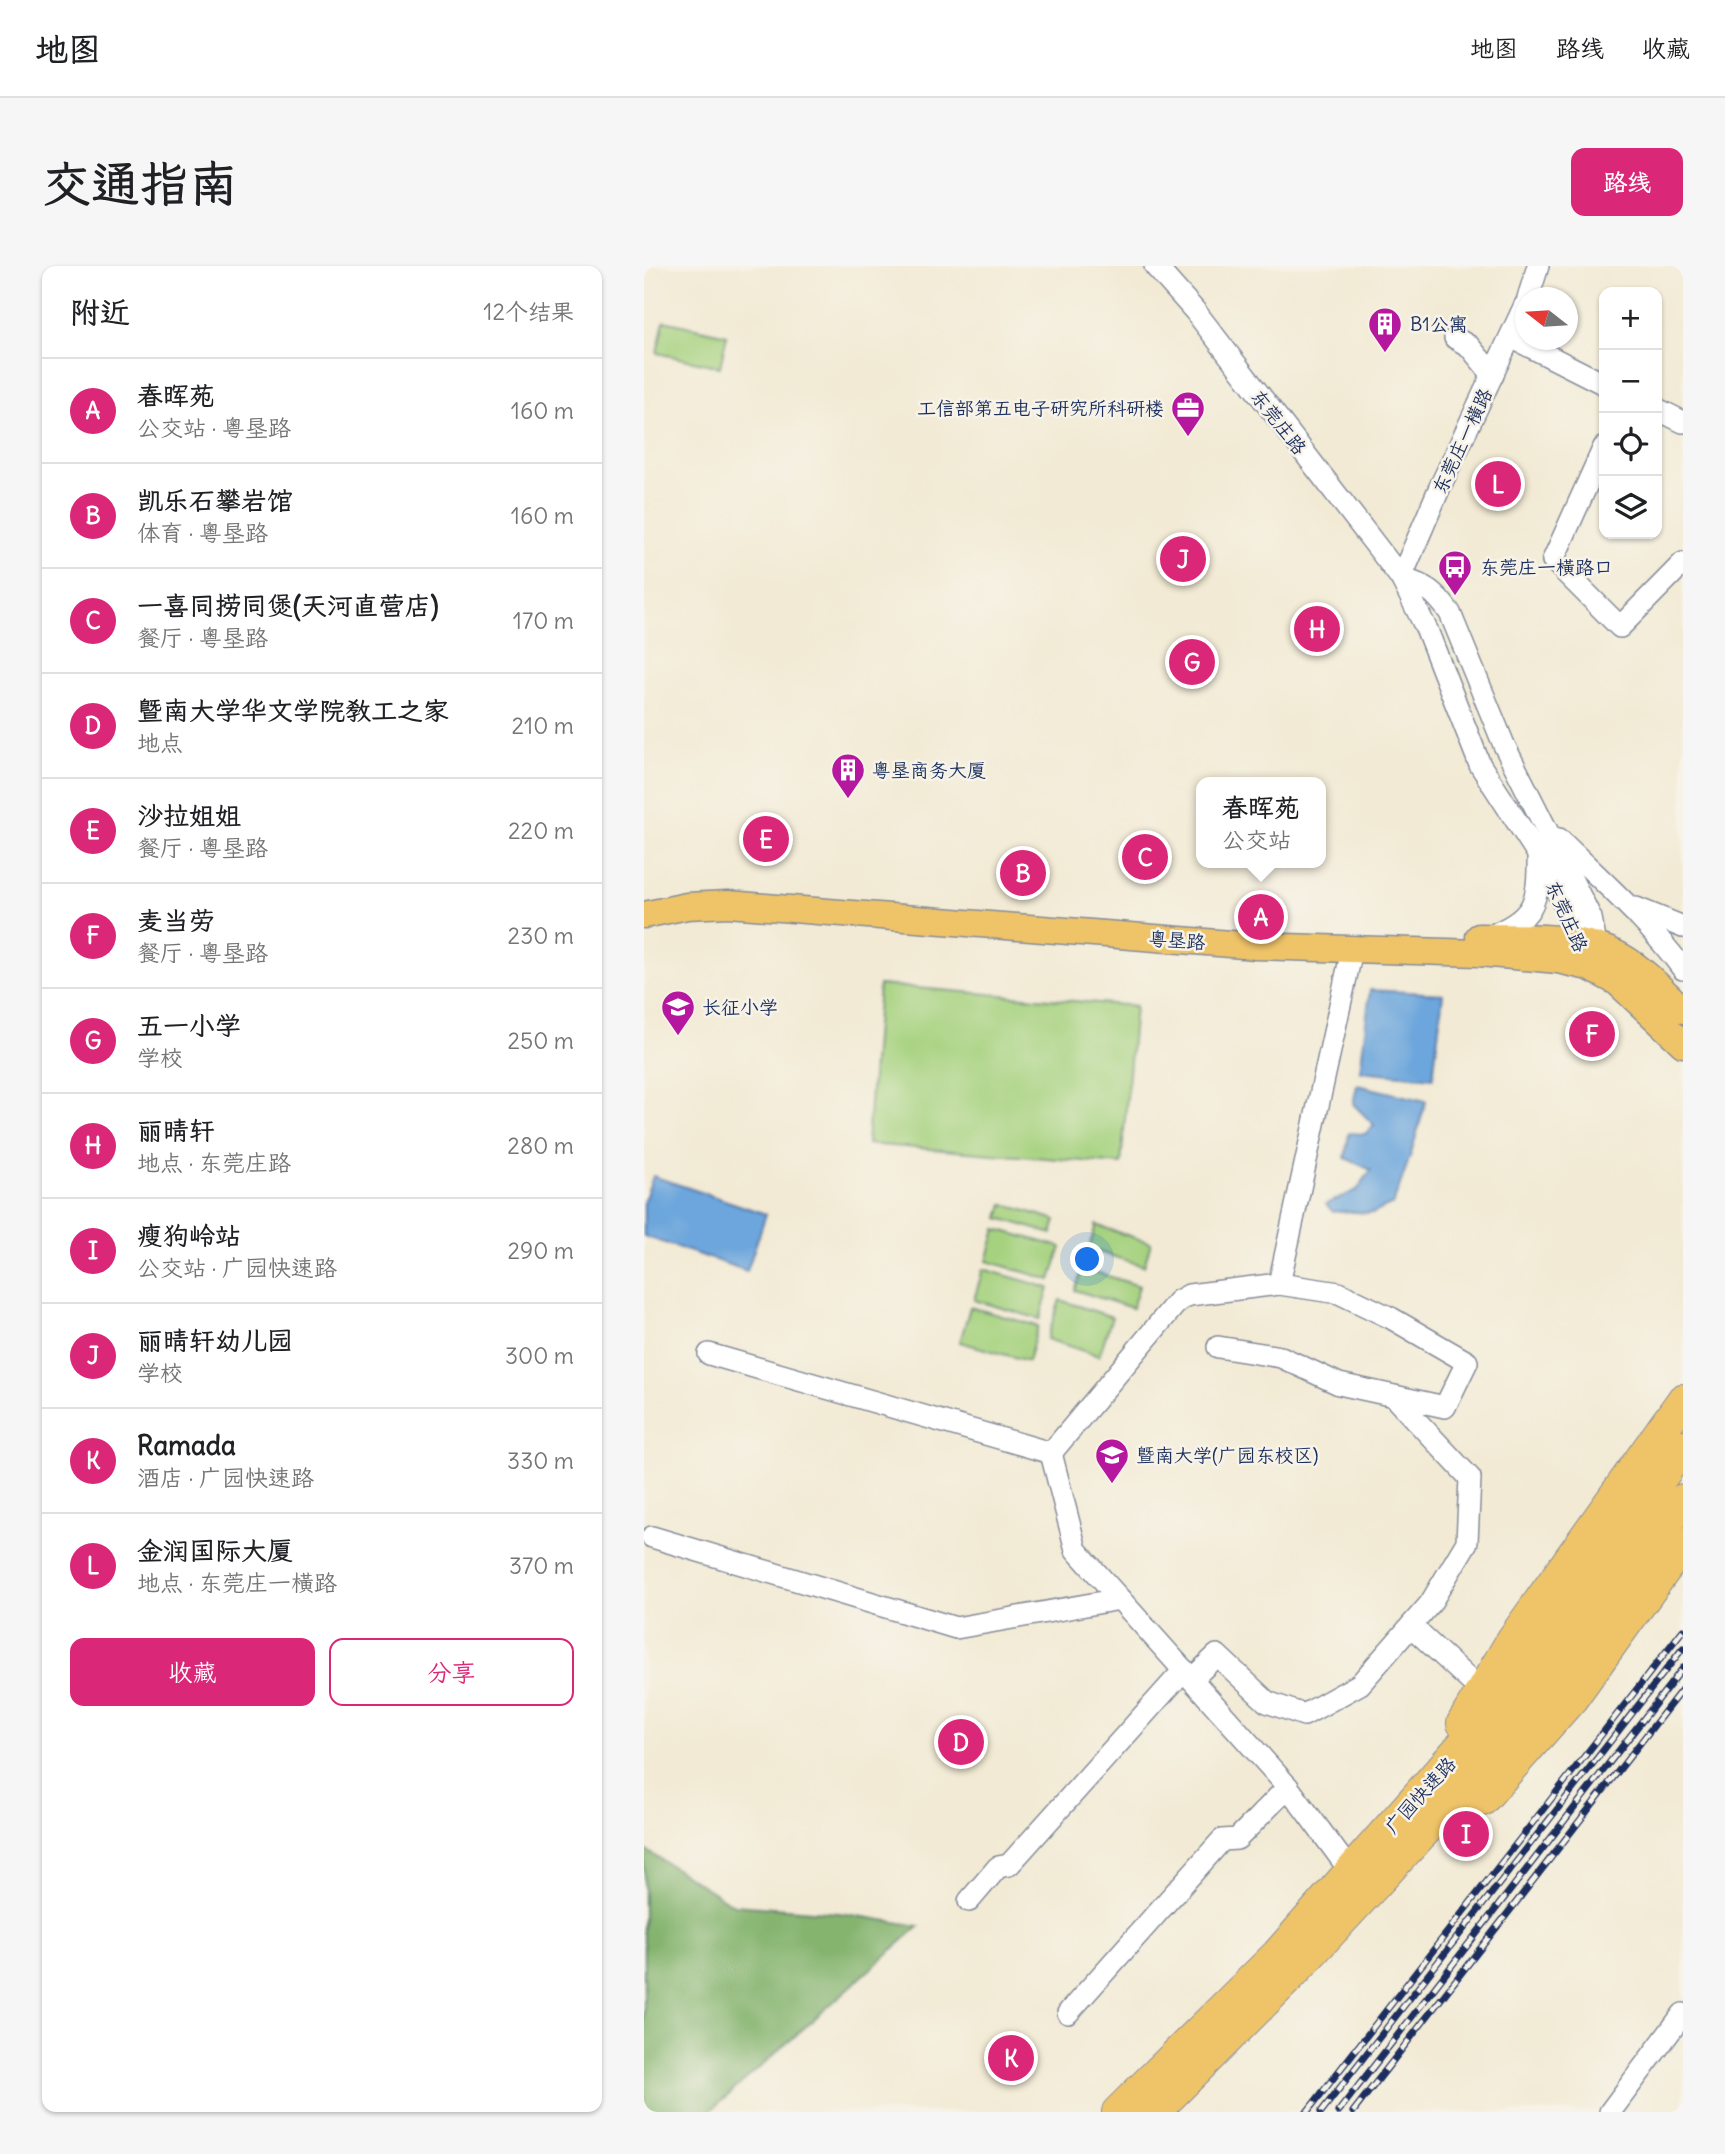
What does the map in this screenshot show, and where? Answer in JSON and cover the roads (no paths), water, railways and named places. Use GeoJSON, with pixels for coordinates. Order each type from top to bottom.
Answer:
{"type":"FeatureCollection","features":[{"type":"Feature","properties":{"kind":"highway"},"geometry":{"type":"LineString","coordinates":[[1104,2112],[1136,2106],[1278,1955],[1429,1784],[1513,1639],[1683,1400]]}},
{"type":"Feature","properties":{"kind":"highway","name":"广园快速路"},"geometry":{"type":"LineString","coordinates":[[1136,2106],[1251,2017],[1394,1865],[1512,1733],[1580,1645],[1640,1536],[1683,1446]]}},
{"type":"Feature","properties":{"kind":"highway","name":"广园快速路"},"geometry":{"type":"LineString","coordinates":[[1429,1784],[1640,1536],[1683,1500]]}},
{"type":"Feature","properties":{"kind":"highway"},"geometry":{"type":"LineString","coordinates":[[1183,2112],[1246,2049],[1527,1751],[1572,1698],[1683,1544]]}},
{"type":"Feature","properties":{"kind":"highway"},"geometry":{"type":"LineString","coordinates":[[1246,2049],[1394,1865]]}},
{"type":"Feature","properties":{"kind":"main road","name":"粤垦路"},"geometry":{"type":"LineString","coordinates":[[644,900],[670,892],[720,889],[1295,930],[1487,937],[1623,957],[1683,1010]]}},
{"type":"Feature","properties":{"kind":"main road","name":"粤垦路"},"geometry":{"type":"LineString","coordinates":[[644,915],[687,906],[728,904],[1177,940],[1352,950],[1479,953],[1558,960],[1588,951]]}},
{"type":"Feature","properties":{"kind":"main road","name":"粤垦路"},"geometry":{"type":"LineString","coordinates":[[1588,951],[1683,1044]]}},
{"type":"Feature","properties":{"kind":"street","name":"东莞庄路"},"geometry":{"type":"LineString","coordinates":[[1155,266],[1195,311],[1401,578],[1427,629],[1480,765],[1538,853],[1588,951]]}},
{"type":"Feature","properties":{"kind":"street"},"geometry":{"type":"LineString","coordinates":[[1531,287],[1538,266]]}},
{"type":"Feature","properties":{"kind":"street","name":"东莞庄一横路"},"geometry":{"type":"LineString","coordinates":[[1401,578],[1439,489],[1515,328]]}},
{"type":"Feature","properties":{"kind":"street"},"geometry":{"type":"LineString","coordinates":[[1511,337],[1599,381]]}},
{"type":"Feature","properties":{"kind":"street"},"geometry":{"type":"LineString","coordinates":[[1455,338],[1469,346],[1493,374]]}},
{"type":"Feature","properties":{"kind":"street"},"geometry":{"type":"LineString","coordinates":[[1662,412],[1683,422]]}},
{"type":"Feature","properties":{"kind":"street"},"geometry":{"type":"LineString","coordinates":[[1599,458],[1553,560],[1620,627],[1683,563]]}},
{"type":"Feature","properties":{"kind":"street","name":"东莞庄路"},"geometry":{"type":"LineString","coordinates":[[1401,578],[1424,586],[1436,595],[1450,613],[1504,745],[1591,918],[1588,951]]}},
{"type":"Feature","properties":{"kind":"street"},"geometry":{"type":"LineString","coordinates":[[1545,825],[1631,906],[1683,969]]}},
{"type":"Feature","properties":{"kind":"street"},"geometry":{"type":"LineString","coordinates":[[1487,937],[1518,921],[1530,909],[1538,888],[1538,853]]}},
{"type":"Feature","properties":{"kind":"street"},"geometry":{"type":"LineString","coordinates":[[1631,906],[1683,927]]}},
{"type":"Feature","properties":{"kind":"street"},"geometry":{"type":"LineString","coordinates":[[1279,1284],[1352,950]]}},
{"type":"Feature","properties":{"kind":"street"},"geometry":{"type":"LineString","coordinates":[[1051,1453],[1178,1301],[1189,1295],[1279,1284],[1339,1293],[1391,1318],[1467,1362],[1445,1407],[1339,1384],[1281,1357],[1218,1347]]}},
{"type":"Feature","properties":{"kind":"street"},"geometry":{"type":"LineString","coordinates":[[709,1354],[1051,1453]]}},
{"type":"Feature","properties":{"kind":"street"},"geometry":{"type":"LineString","coordinates":[[969,1901],[998,1867],[1009,1865],[1188,1675],[1217,1655],[1267,1702],[1304,1715],[1360,1684],[1430,1604],[1467,1542],[1470,1478],[1393,1395]]}},
{"type":"Feature","properties":{"kind":"street"},"geometry":{"type":"LineString","coordinates":[[1051,1453],[1076,1550],[1288,1787],[1351,1872]]}},
{"type":"Feature","properties":{"kind":"street"},"geometry":{"type":"LineString","coordinates":[[652,1537],[956,1628],[1120,1599]]}},
{"type":"Feature","properties":{"kind":"street"},"geometry":{"type":"LineString","coordinates":[[1411,1626],[1481,1691]]}},
{"type":"Feature","properties":{"kind":"street"},"geometry":{"type":"LineString","coordinates":[[1068,2013],[1222,1840],[1237,1839],[1288,1787]]}},
{"type":"Feature","properties":{"kind":"street"},"geometry":{"type":"LineString","coordinates":[[1611,2112],[1683,2014]]}},
{"type":"Feature","properties":{"kind":"water"},"geometry":{"type":"Polygon","coordinates":[[[1370,990],[1443,994],[1433,1078],[1360,1071],[1370,990]]]}},
{"type":"Feature","properties":{"kind":"water"},"geometry":{"type":"Polygon","coordinates":[[[1357,1085],[1426,1101],[1393,1204],[1373,1213],[1332,1211],[1326,1204],[1357,1190],[1371,1170],[1345,1158],[1349,1133],[1365,1134],[1374,1125],[1353,1104],[1357,1085]]]}},
{"type":"Feature","properties":{"kind":"water"},"geometry":{"type":"Polygon","coordinates":[[[653,1176],[766,1214],[747,1271],[644,1236],[644,1201],[653,1176]]]}},
{"type":"Feature","properties":{"kind":"railway"},"geometry":{"type":"LineString","coordinates":[[1307,2112],[1683,1630]]}},
{"type":"Feature","properties":{"kind":"railway"},"geometry":{"type":"LineString","coordinates":[[1321,2112],[1683,1648]]}},
{"type":"Feature","properties":{"kind":"railway"},"geometry":{"type":"LineString","coordinates":[[1338,2112],[1683,1668]]}},
{"type":"Feature","properties":{"kind":"railway"},"geometry":{"type":"LineString","coordinates":[[1353,2112],[1683,1688]]}},
{"type":"Feature","properties":{"kind":"place","name":"B1公寓"},"geometry":{"type":"Point","coordinates":[1385,354]}},
{"type":"Feature","properties":{"kind":"place","name":"工信部第五电子研究所科研楼"},"geometry":{"type":"Point","coordinates":[1188,438]}},
{"type":"Feature","properties":{"kind":"place","name":"金润国际大厦"},"geometry":{"type":"Point","coordinates":[1498,484]}},
{"type":"Feature","properties":{"kind":"place","name":"丽晴轩幼儿园"},"geometry":{"type":"Point","coordinates":[1183,559]}},
{"type":"Feature","properties":{"kind":"place","name":"东莞庄一横路口"},"geometry":{"type":"Point","coordinates":[1455,597]}},
{"type":"Feature","properties":{"kind":"place","name":"丽晴轩"},"geometry":{"type":"Point","coordinates":[1317,629]}},
{"type":"Feature","properties":{"kind":"place","name":"五一小学"},"geometry":{"type":"Point","coordinates":[1192,662]}},
{"type":"Feature","properties":{"kind":"place","name":"粤垦商务大厦"},"geometry":{"type":"Point","coordinates":[848,800]}},
{"type":"Feature","properties":{"kind":"place","name":"沙拉姐姐"},"geometry":{"type":"Point","coordinates":[766,839]}},
{"type":"Feature","properties":{"kind":"place","name":"一喜同捞同煲(天河直营店)"},"geometry":{"type":"Point","coordinates":[1145,857]}},
{"type":"Feature","properties":{"kind":"place","name":"凯乐石攀岩馆"},"geometry":{"type":"Point","coordinates":[1023,873]}},
{"type":"Feature","properties":{"kind":"place","name":"春晖苑"},"geometry":{"type":"Point","coordinates":[1261,917]}},
{"type":"Feature","properties":{"kind":"place","name":"麦当劳"},"geometry":{"type":"Point","coordinates":[1592,1034]}},
{"type":"Feature","properties":{"kind":"place","name":"长征小学"},"geometry":{"type":"Point","coordinates":[678,1037]}},
{"type":"Feature","properties":{"kind":"place","name":"暨南大学(广园东校区)"},"geometry":{"type":"Point","coordinates":[1112,1485]}},
{"type":"Feature","properties":{"kind":"place","name":"暨南大学华文学院教工之家"},"geometry":{"type":"Point","coordinates":[961,1742]}},
{"type":"Feature","properties":{"kind":"place","name":"瘦狗岭站"},"geometry":{"type":"Point","coordinates":[1466,1834]}},
{"type":"Feature","properties":{"kind":"place","name":"Ramada"},"geometry":{"type":"Point","coordinates":[1011,2058]}}]}
